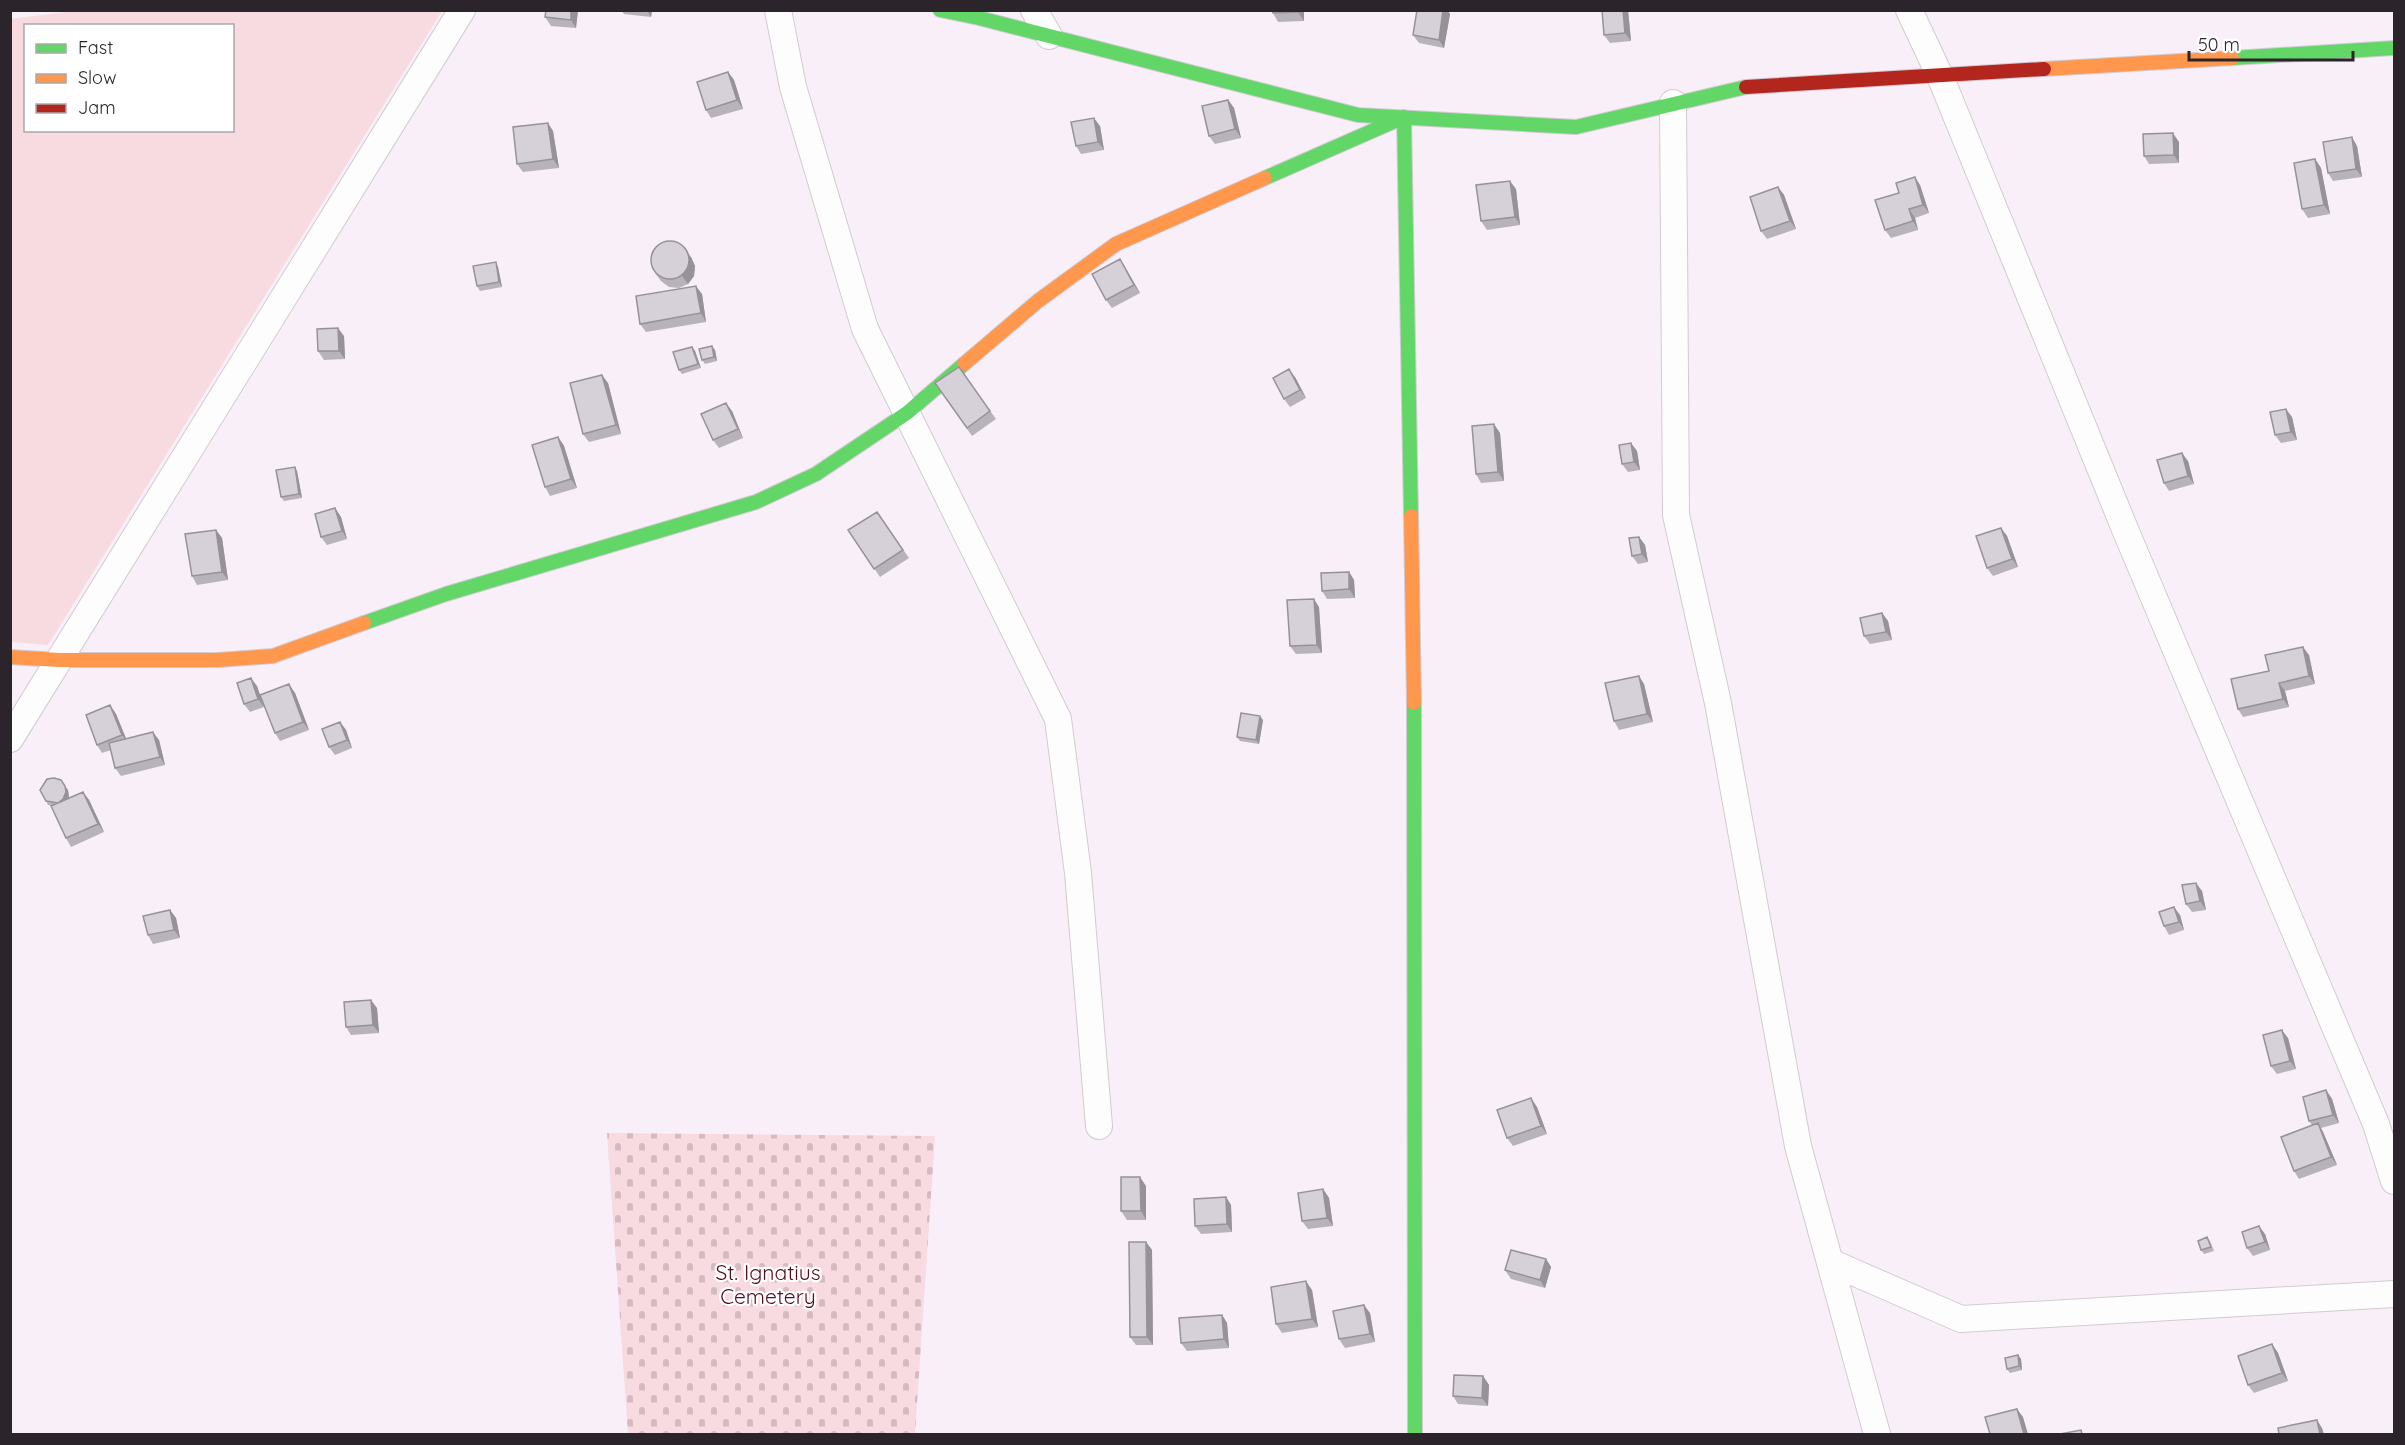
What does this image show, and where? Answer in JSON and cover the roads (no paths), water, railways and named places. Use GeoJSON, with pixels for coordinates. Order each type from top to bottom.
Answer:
{"type":"FeatureCollection","features":[{"type":"Feature","properties":{"kind":"street"},"geometry":{"type":"LineString","coordinates":[[10,739],[462,10]]}},
{"type":"Feature","properties":{"kind":"street"},"geometry":{"type":"LineString","coordinates":[[778,10],[793,87],[865,328],[1058,719],[1078,873],[1099,1126]]}},
{"type":"Feature","properties":{"kind":"street"},"geometry":{"type":"LineString","coordinates":[[940,10],[1358,115],[1576,127],[1737,88],[2394,48]]}},
{"type":"Feature","properties":{"kind":"street"},"geometry":{"type":"LineString","coordinates":[[1034,10],[1048,36]]}},
{"type":"Feature","properties":{"kind":"street"},"geometry":{"type":"LineString","coordinates":[[1909,10],[1940,76],[2123,524],[2376,1124],[2394,1181]]}},
{"type":"Feature","properties":{"kind":"street"},"geometry":{"type":"LineString","coordinates":[[1673,103],[1676,515],[1718,703],[1798,1146],[1877,1434]]}},
{"type":"Feature","properties":{"kind":"street"},"geometry":{"type":"LineString","coordinates":[[10,657],[59,660],[218,660],[273,656],[446,594],[756,502],[816,474],[907,413],[1038,301],[1116,244],[1404,117]]}},
{"type":"Feature","properties":{"kind":"street"},"geometry":{"type":"LineString","coordinates":[[1404,117],[1415,787],[1415,1434]]}},
{"type":"Feature","properties":{"kind":"street"},"geometry":{"type":"LineString","coordinates":[[1830,1262],[1961,1319],[2394,1294]]}},
{"type":"Feature","properties":{"kind":"park label","name":"St. Ignatius Cemetery"},"geometry":{"type":"Point","coordinates":[768,1284]}}]}
